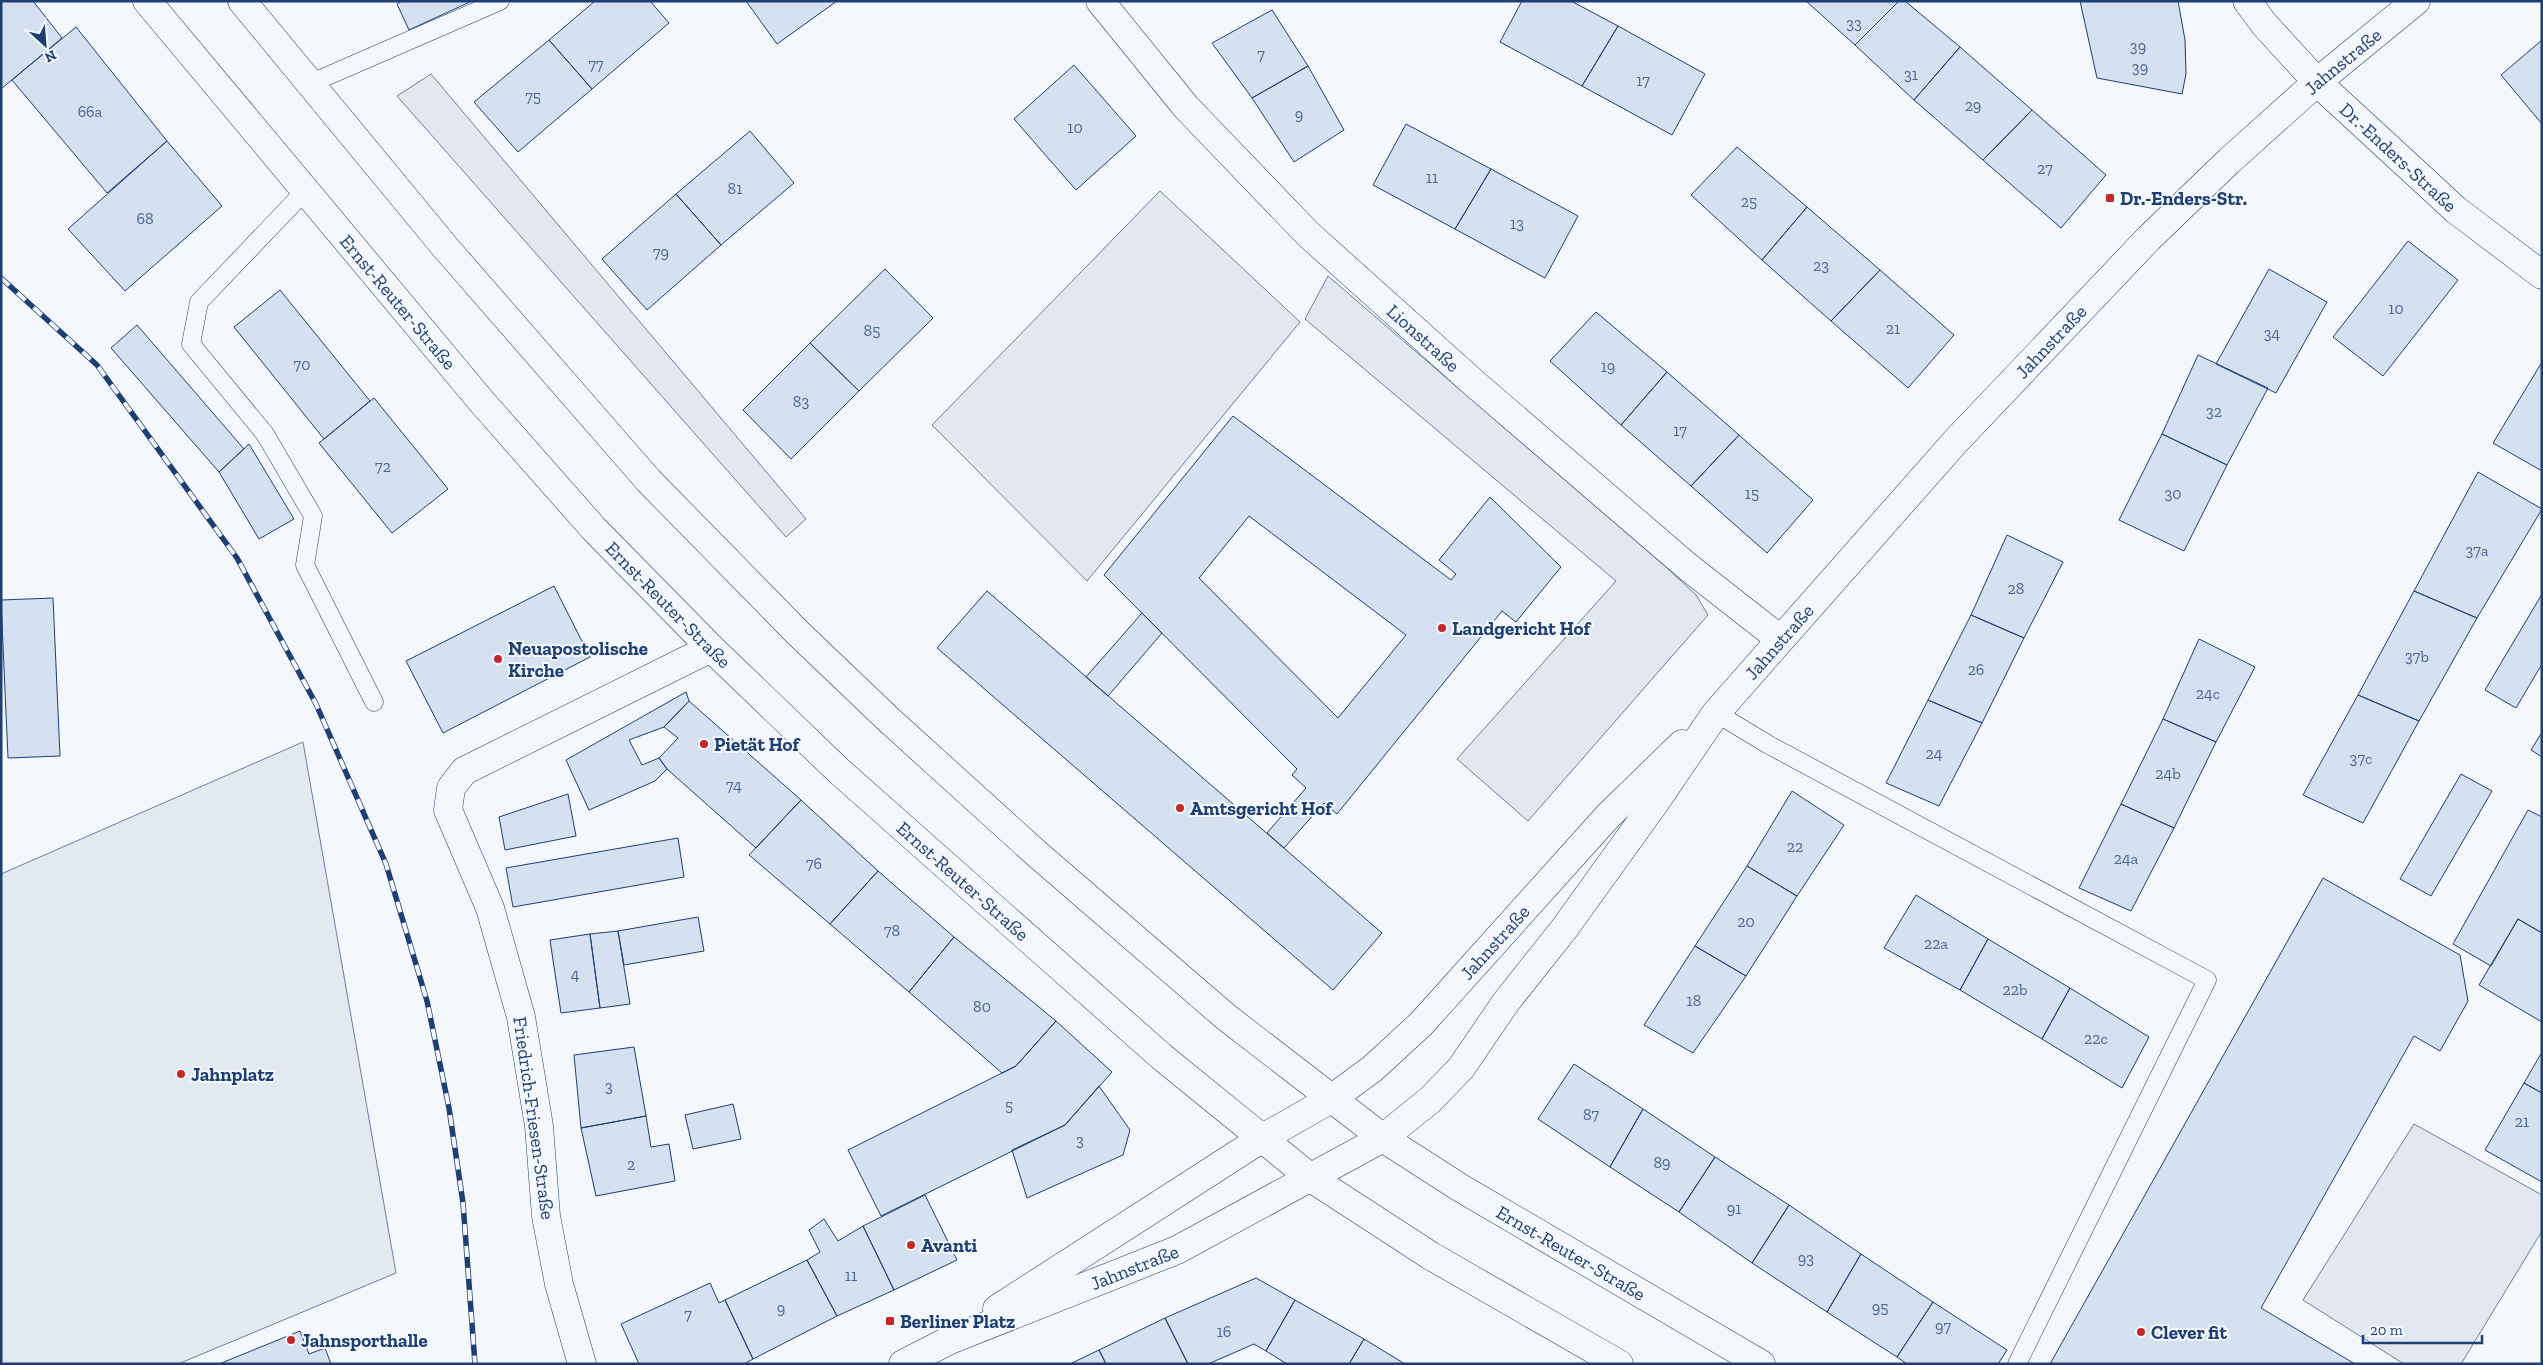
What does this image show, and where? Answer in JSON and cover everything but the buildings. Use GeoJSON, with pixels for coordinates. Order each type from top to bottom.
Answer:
{"type":"FeatureCollection","features":[{"type":"Feature","properties":{"kind":"main road","name":"Ernst-Reuter-Straße"},"geometry":{"type":"LineString","coordinates":[[146,1],[482,402],[594,529],[711,648],[839,771],[988,906],[1162,1057],[1261,1139]]}},
{"type":"Feature","properties":{"kind":"main road"},"geometry":{"type":"LineString","coordinates":[[242,1],[533,351],[636,467],[797,632],[888,719],[1037,854],[1226,1016],[1383,1138],[1312,1178]]}},
{"type":"Feature","properties":{"kind":"main road","name":"Lionstraße"},"geometry":{"type":"LineString","coordinates":[[1100,1],[1186,107],[1308,234],[1475,384],[1637,522],[1780,639]]}},
{"type":"Feature","properties":{"kind":"main road","name":"Dr.-Enders-Straße"},"geometry":{"type":"LineString","coordinates":[[2248,1],[2264,24],[2317,82],[2456,210],[2542,275]]}},
{"type":"Feature","properties":{"kind":"main road","name":"Jahnstraße"},"geometry":{"type":"LineString","coordinates":[[1331,1099],[1372,1069],[1409,1036],[1608,816],[1716,713],[1955,442],[2149,238],[2229,161],[2317,82],[2416,1]]}},
{"type":"Feature","properties":{"kind":"main road","name":"Friedrich-Friesen-Straße"},"geometry":{"type":"LineString","coordinates":[[582,1364],[559,1284],[546,1216],[539,1126],[521,1017],[490,908],[448,810],[451,788],[464,771],[711,648]]}},
{"type":"Feature","properties":{"kind":"main road","name":"Jahnstraße"},"geometry":{"type":"LineString","coordinates":[[1383,1138],[1430,1100],[1461,1068],[1506,1002],[1564,929],[1654,804],[1716,713]]}},
{"type":"Feature","properties":{"kind":"main road"},"geometry":{"type":"LineString","coordinates":[[1331,1099],[1261,1139],[1312,1178],[1431,1256],[1619,1364]]}},
{"type":"Feature","properties":{"kind":"main road","name":"Ernst-Reuter-Straße"},"geometry":{"type":"LineString","coordinates":[[1383,1138],[1459,1187],[1761,1364]]}},
{"type":"Feature","properties":{"kind":"main road","name":"Jahnstraße"},"geometry":{"type":"LineString","coordinates":[[950,1340],[1261,1139]]}},
{"type":"Feature","properties":{"kind":"main road","name":"Jahnstraße"},"geometry":{"type":"LineString","coordinates":[[903,1364],[950,1340],[1177,1250],[1312,1178]]}},
{"type":"Feature","properties":{"kind":"lane"},"geometry":{"type":"LineString","coordinates":[[310,84],[500,1]]}},
{"type":"Feature","properties":{"kind":"lane"},"geometry":{"type":"LineString","coordinates":[[305,191],[199,302],[191,344],[264,434],[313,516],[305,565],[374,702]]}},
{"type":"Feature","properties":{"kind":"lane"},"geometry":{"type":"LineString","coordinates":[[1716,713],[1769,745],[2207,980],[2017,1364]]}},
{"type":"Feature","properties":{"kind":"shaded area"},"geometry":{"type":"Polygon","coordinates":[[[431,74],[806,519],[786,537],[397,96],[431,74]]]}},
{"type":"Feature","properties":{"kind":"shaded area"},"geometry":{"type":"Polygon","coordinates":[[[1160,191],[1300,322],[1087,581],[932,425],[1160,191]]]}},
{"type":"Feature","properties":{"kind":"shaded area"},"geometry":{"type":"Polygon","coordinates":[[[1328,276],[1666,567],[1696,595],[1708,615],[1528,821],[1457,759],[1616,581],[1305,319],[1328,276]]]}},
{"type":"Feature","properties":{"kind":"shaded area","name":"Jahnplatz"},"geometry":{"type":"Polygon","coordinates":[[[303,742],[396,1273],[178,1364],[1,1364],[1,874],[303,742]]]}},
{"type":"Feature","properties":{"kind":"shaded area"},"geometry":{"type":"Polygon","coordinates":[[[2414,1124],[2542,1195],[2542,1231],[2461,1364],[2404,1364],[2303,1300],[2414,1124]]]}},
{"type":"Feature","properties":{"kind":"railway"},"geometry":{"type":"LineString","coordinates":[[1,278],[97,365],[237,558],[316,704],[386,864],[427,1001],[449,1108],[463,1203],[475,1364]]}},
{"type":"Feature","properties":{"kind":"place","name":"Dr.-Enders-Str."},"geometry":{"type":"Point","coordinates":[2110,198]}},
{"type":"Feature","properties":{"kind":"place","name":"Landgericht Hof"},"geometry":{"type":"Point","coordinates":[1442,628]}},
{"type":"Feature","properties":{"kind":"place","name":"Neuapostolische Kirche"},"geometry":{"type":"Point","coordinates":[498,659]}},
{"type":"Feature","properties":{"kind":"place","name":"Pietät Hof"},"geometry":{"type":"Point","coordinates":[704,744]}},
{"type":"Feature","properties":{"kind":"place","name":"Amtsgericht Hof"},"geometry":{"type":"Point","coordinates":[1180,808]}},
{"type":"Feature","properties":{"kind":"place","name":"Jahnplatz"},"geometry":{"type":"Point","coordinates":[181,1074]}},
{"type":"Feature","properties":{"kind":"place","name":"Avanti"},"geometry":{"type":"Point","coordinates":[911,1245]}},
{"type":"Feature","properties":{"kind":"place","name":"Berliner Platz"},"geometry":{"type":"Point","coordinates":[890,1321]}},
{"type":"Feature","properties":{"kind":"place","name":"Clever fit"},"geometry":{"type":"Point","coordinates":[2141,1332]}},
{"type":"Feature","properties":{"kind":"place","name":"Jahnsporthalle"},"geometry":{"type":"Point","coordinates":[291,1340]}}]}
